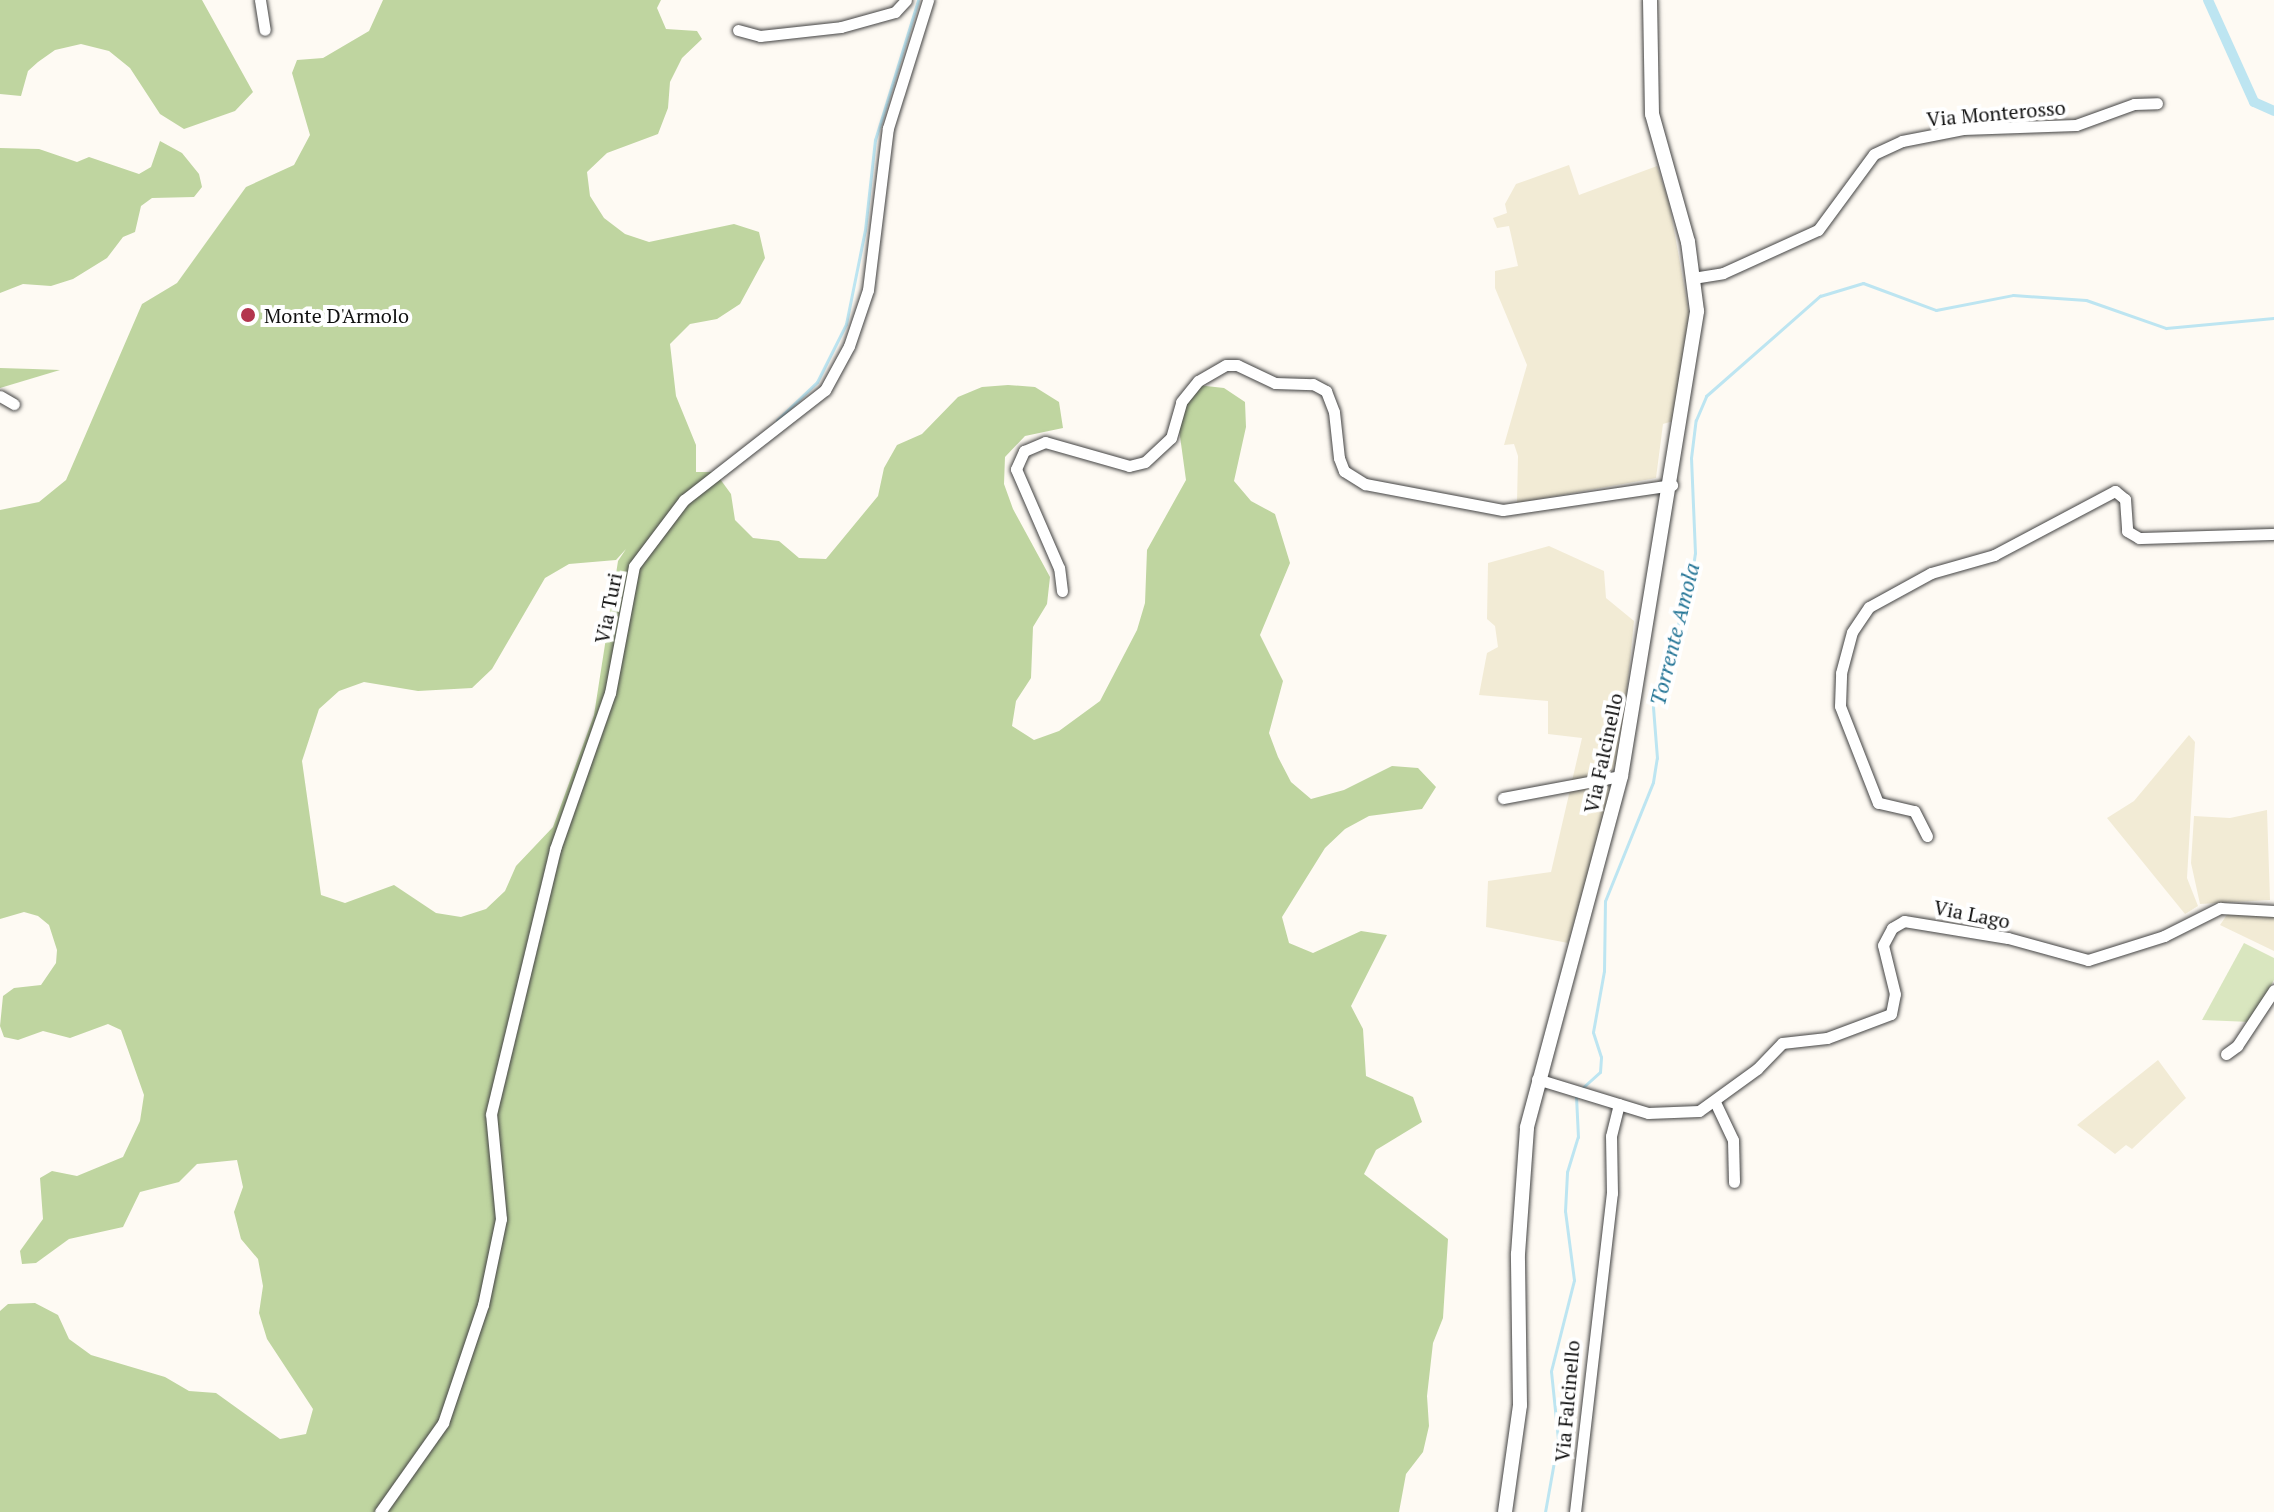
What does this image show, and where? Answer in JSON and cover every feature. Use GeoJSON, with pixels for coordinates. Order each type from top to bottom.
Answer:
{"type":"FeatureCollection","features":[{"type":"Feature","properties":{"kind":"street"},"geometry":{"type":"LineString","coordinates":[[260,0],[265,30]]}},
{"type":"Feature","properties":{"kind":"street"},"geometry":{"type":"LineString","coordinates":[[738,30],[760,36],[841,27],[895,12],[906,0]]}},
{"type":"Feature","properties":{"kind":"street","name":"Via Turi"},"geometry":{"type":"LineString","coordinates":[[380,1512],[443,1423],[483,1305],[501,1219],[491,1114],[555,849],[610,693],[634,566],[684,500],[825,390],[849,346],[868,290],[888,128],[928,0]]}},
{"type":"Feature","properties":{"kind":"street","name":"Via Falcinello"},"geometry":{"type":"LineString","coordinates":[[1505,1512],[1520,1405],[1518,1254],[1527,1127],[1621,776],[1672,485],[1697,311],[1693,278],[1652,114],[1650,0]]}},
{"type":"Feature","properties":{"kind":"street","name":"Via Monterosso"},"geometry":{"type":"LineString","coordinates":[[1693,278],[1723,273],[1818,230],[1874,154],[1902,141],[1954,130],[2076,125],[2134,104],[2157,103]]}},
{"type":"Feature","properties":{"kind":"street"},"geometry":{"type":"LineString","coordinates":[[1062,591],[1059,568],[1016,469],[1024,451],[1045,442],[1129,466],[1145,462],[1171,438],[1181,402],[1198,381],[1226,365],[1237,365],[1275,383],[1313,384],[1326,391],[1334,412],[1339,458],[1344,471],[1365,484],[1503,510],[1672,485]]}},
{"type":"Feature","properties":{"kind":"street"},"geometry":{"type":"LineString","coordinates":[[0,396],[14,404]]}},
{"type":"Feature","properties":{"kind":"street"},"geometry":{"type":"LineString","coordinates":[[1927,836],[1914,811],[1878,803],[1840,706],[1841,673],[1852,632],[1869,607],[1931,573],[1994,555],[2115,491],[2125,499],[2127,531],[2139,538],[2274,534]]}},
{"type":"Feature","properties":{"kind":"street"},"geometry":{"type":"LineString","coordinates":[[1503,798],[1621,776]]}},
{"type":"Feature","properties":{"kind":"street","name":"Via Lago"},"geometry":{"type":"LineString","coordinates":[[1541,1081],[1615,1103],[1675,1115],[1715,1102],[1782,1043],[1827,1038],[1891,1014],[1895,994],[1883,945],[1892,928],[1904,921],[2008,938],[2088,960],[2164,936],[2220,908],[2274,911]]}},
{"type":"Feature","properties":{"kind":"street"},"geometry":{"type":"LineString","coordinates":[[2226,1054],[2237,1046],[2274,990]]}},
{"type":"Feature","properties":{"kind":"street"},"geometry":{"type":"LineString","coordinates":[[1715,1102],[1733,1140],[1734,1182]]}},
{"type":"Feature","properties":{"kind":"street","name":"Via Falcinello"},"geometry":{"type":"LineString","coordinates":[[1575,1512],[1612,1193],[1611,1136],[1615,1103]]}},
{"type":"Feature","properties":{"kind":"shaded area"},"geometry":{"type":"Polygon","coordinates":[[[1569,165],[1579,195],[1657,166],[1669,202],[1689,313],[1673,421],[1663,424],[1656,478],[1517,503],[1518,456],[1514,444],[1504,445],[1527,365],[1495,288],[1495,271],[1518,266],[1509,226],[1497,228],[1493,218],[1507,213],[1505,204],[1516,184],[1569,165]]]}},
{"type":"Feature","properties":{"kind":"shaded area"},"geometry":{"type":"Polygon","coordinates":[[[1549,546],[1604,571],[1606,598],[1634,621],[1621,749],[1608,775],[1572,781],[1582,738],[1548,734],[1548,701],[1479,695],[1487,653],[1498,647],[1495,626],[1487,619],[1488,563],[1549,546]]]}},
{"type":"Feature","properties":{"kind":"shaded area"},"geometry":{"type":"Polygon","coordinates":[[[2189,735],[2195,742],[2187,878],[2198,906],[2185,914],[2107,818],[2134,801],[2189,735]]]}},
{"type":"Feature","properties":{"kind":"shaded area"},"geometry":{"type":"Polygon","coordinates":[[[1609,784],[1613,790],[1568,943],[1486,927],[1488,881],[1551,872],[1570,790],[1609,784]]]}},
{"type":"Feature","properties":{"kind":"shaded area"},"geometry":{"type":"Polygon","coordinates":[[[2267,810],[2270,900],[2200,904],[2191,863],[2194,816],[2230,818],[2267,810]]]}},
{"type":"Feature","properties":{"kind":"shaded area"},"geometry":{"type":"Polygon","coordinates":[[[2231,909],[2274,915],[2274,951],[2220,925],[2231,909]]]}},
{"type":"Feature","properties":{"kind":"shaded area"},"geometry":{"type":"Polygon","coordinates":[[[2158,1060],[2186,1098],[2132,1149],[2126,1145],[2115,1154],[2077,1125],[2158,1060]]]}},
{"type":"Feature","properties":{"kind":"green space"},"geometry":{"type":"Polygon","coordinates":[[[0,0],[202,0],[253,92],[235,111],[184,129],[160,114],[130,68],[109,51],[81,44],[55,50],[38,62],[28,71],[21,96],[0,94],[0,0]]]}},
{"type":"Feature","properties":{"kind":"green space"},"geometry":{"type":"Polygon","coordinates":[[[383,0],[661,0],[657,8],[666,29],[697,31],[702,39],[682,58],[670,82],[668,108],[658,134],[607,153],[587,172],[590,196],[604,218],[625,234],[649,242],[734,224],[759,232],[765,258],[740,304],[717,319],[690,324],[670,344],[676,396],[696,445],[696,472],[715,472],[731,494],[735,520],[753,538],[779,541],[799,558],[826,559],[878,496],[884,468],[897,445],[922,434],[958,397],[982,387],[1008,385],[1035,387],[1059,402],[1063,428],[1025,436],[1005,457],[1004,484],[1013,509],[1050,577],[1047,604],[1033,627],[1031,678],[1016,701],[1012,726],[1034,740],[1059,731],[1100,701],[1137,630],[1145,603],[1147,550],[1186,480],[1179,429],[1185,404],[1197,385],[1224,388],[1245,402],[1246,427],[1234,481],[1251,501],[1275,514],[1290,563],[1260,635],[1283,681],[1269,733],[1278,757],[1291,782],[1311,799],[1344,790],[1392,766],[1418,768],[1436,787],[1422,809],[1369,816],[1345,829],[1325,848],[1282,917],[1289,943],[1313,953],[1361,931],[1387,935],[1351,1006],[1363,1029],[1366,1076],[1413,1097],[1422,1122],[1376,1150],[1364,1174],[1448,1239],[1443,1318],[1433,1343],[1427,1396],[1429,1426],[1423,1452],[1406,1474],[1399,1512],[0,1512],[0,1311],[8,1304],[35,1303],[58,1315],[69,1339],[91,1355],[165,1377],[189,1391],[216,1393],[280,1439],[306,1434],[313,1409],[267,1339],[259,1313],[263,1286],[258,1259],[241,1239],[234,1212],[243,1187],[237,1160],[197,1164],[179,1182],[140,1192],[123,1227],[69,1239],[36,1263],[22,1264],[20,1251],[43,1219],[40,1178],[52,1171],[77,1176],[123,1157],[140,1121],[144,1095],[121,1030],[108,1024],[70,1038],[43,1031],[18,1040],[4,1037],[0,1026],[3,996],[14,988],[41,985],[56,963],[57,950],[49,925],[38,916],[24,912],[0,919],[0,510],[39,502],[66,480],[142,304],[177,283],[246,187],[294,165],[310,135],[292,73],[297,60],[323,58],[369,31],[383,0]],[[626,549],[616,560],[569,564],[545,578],[492,669],[472,688],[418,691],[364,682],[339,691],[319,709],[302,761],[321,895],[345,903],[394,885],[436,913],[461,917],[486,909],[505,891],[516,866],[553,827],[594,715],[618,561],[626,549]]]}},
{"type":"Feature","properties":{"kind":"green space"},"geometry":{"type":"Polygon","coordinates":[[[160,141],[182,153],[199,174],[202,187],[194,197],[152,198],[141,206],[135,232],[123,237],[107,258],[73,279],[51,286],[23,284],[0,293],[0,148],[39,149],[77,162],[89,157],[139,174],[151,167],[160,141]]]}},
{"type":"Feature","properties":{"kind":"green space"},"geometry":{"type":"Polygon","coordinates":[[[0,368],[33,369],[60,370],[0,388],[0,368]]]}},
{"type":"Feature","properties":{"kind":"green space"},"geometry":{"type":"Polygon","coordinates":[[[2244,943],[2274,958],[2274,980],[2251,1022],[2202,1020],[2244,943]]]}},
{"type":"Feature","properties":{"kind":"waterway"},"geometry":{"type":"LineString","coordinates":[[777,420],[817,382],[846,324],[865,230],[875,140],[918,0]]}},
{"type":"Feature","properties":{"kind":"waterway"},"geometry":{"type":"LineString","coordinates":[[2208,0],[2254,102],[2274,111]]}},
{"type":"Feature","properties":{"kind":"waterway","name":"Torrente Amola"},"geometry":{"type":"LineString","coordinates":[[1580,1090],[1600,1072],[1601,1057],[1593,1032],[1604,971],[1605,901],[1653,782],[1657,758],[1653,707],[1691,581],[1695,553],[1691,458],[1696,420],[1706,396],[1820,296],[1863,283],[1936,310],[2013,295],[2086,300],[2166,328],[2274,318]]}},
{"type":"Feature","properties":{"kind":"waterway","name":"Torrente Amola"},"geometry":{"type":"LineString","coordinates":[[1545,1512],[1558,1439],[1551,1371],[1574,1280],[1565,1211],[1567,1172],[1578,1137],[1576,1096]]}},
{"type":"Feature","properties":{"kind":"place","name":"Monte D'Armolo"},"geometry":{"type":"Point","coordinates":[248,315]}}]}
